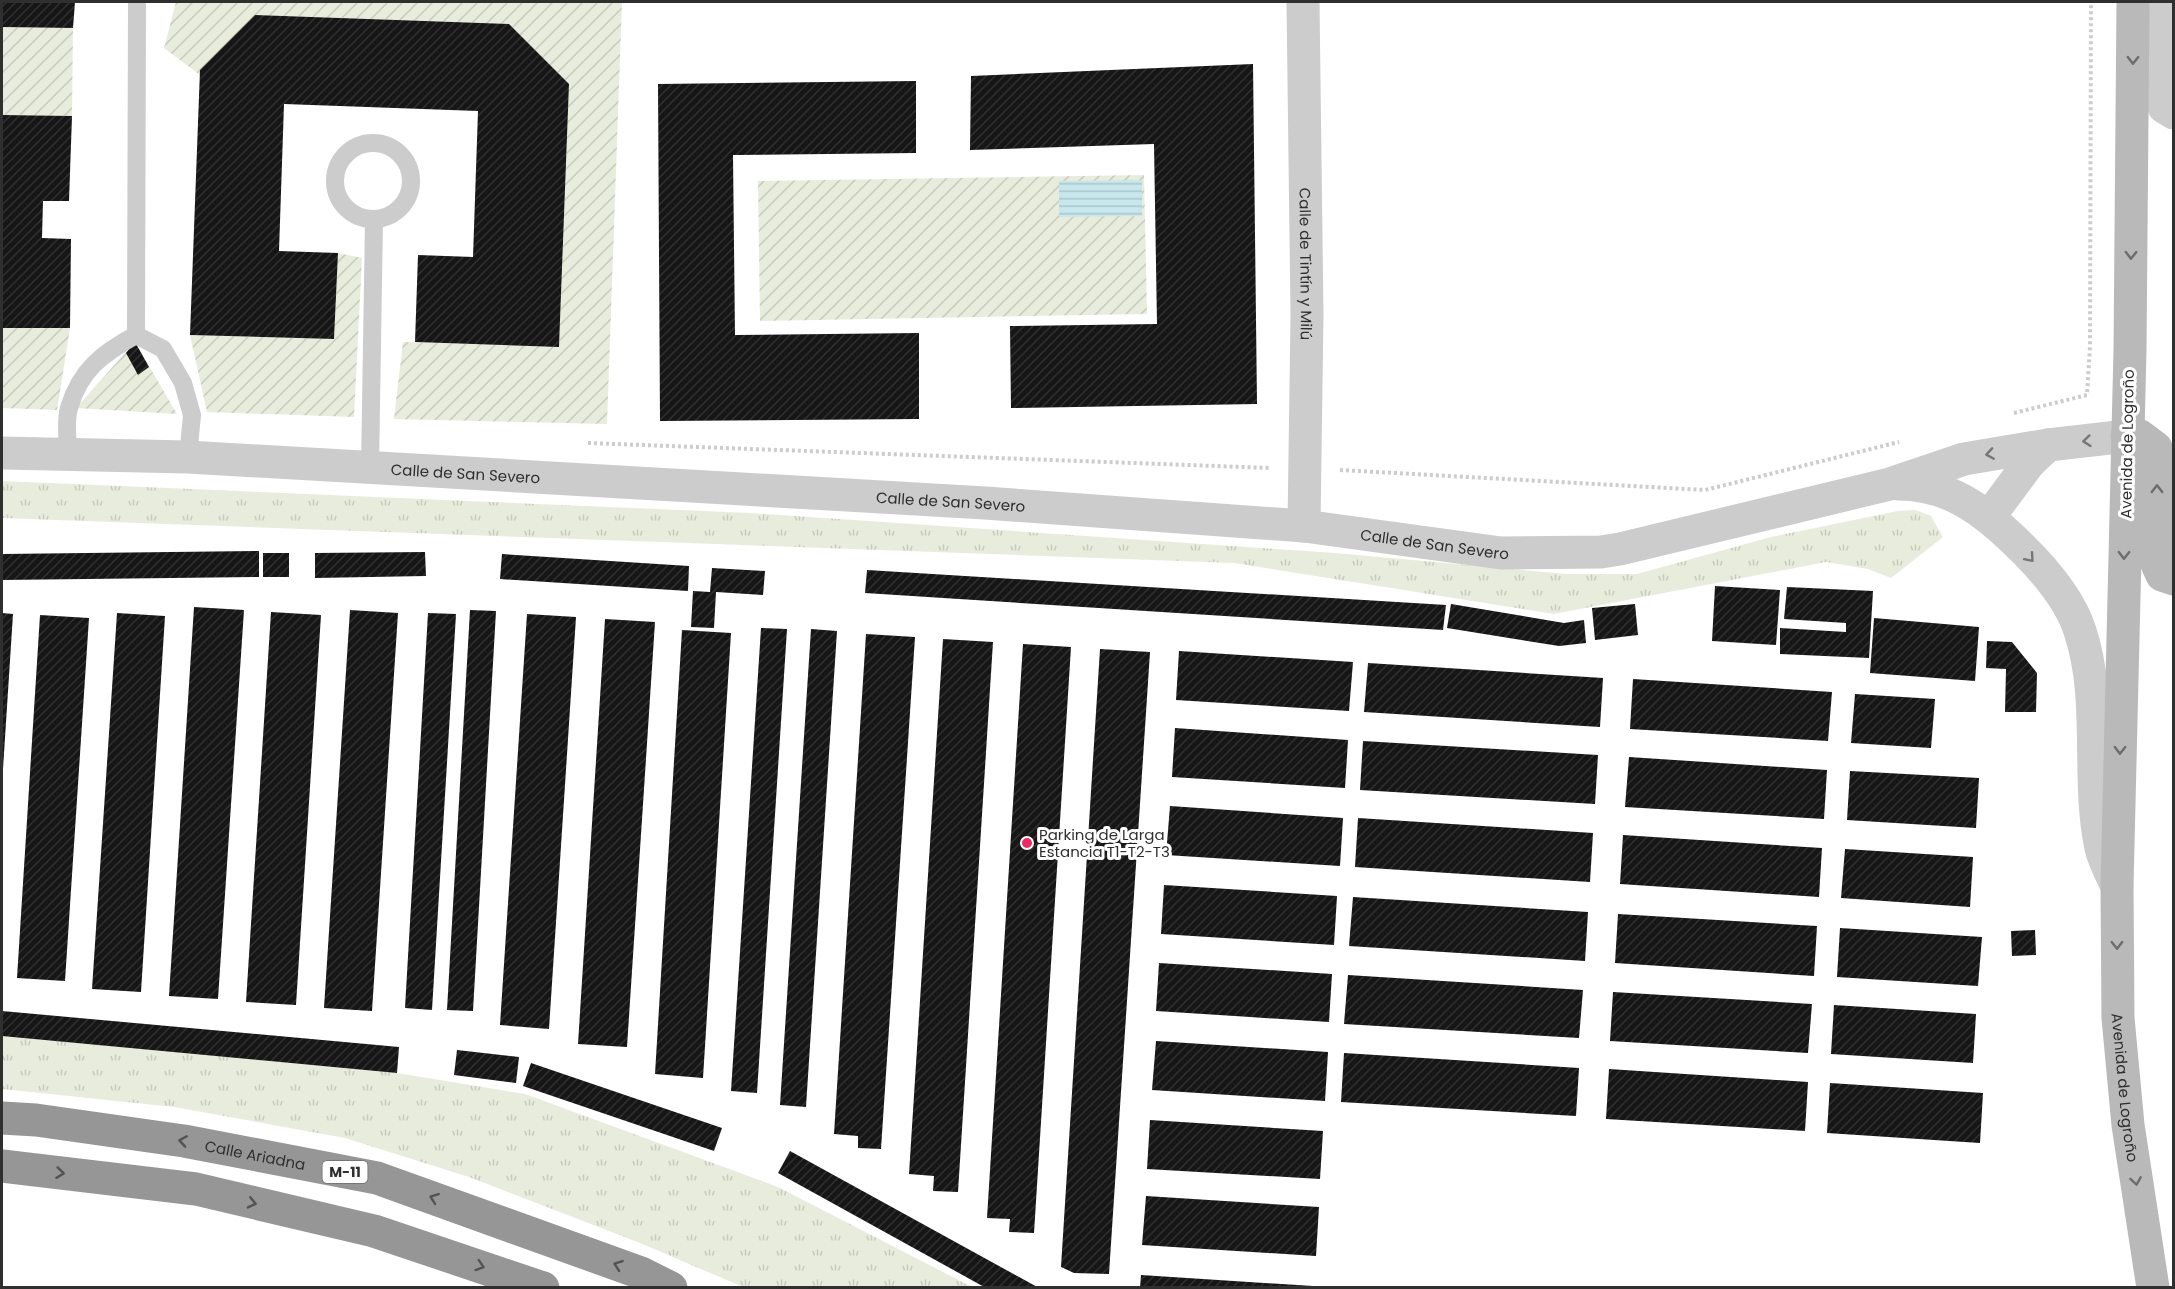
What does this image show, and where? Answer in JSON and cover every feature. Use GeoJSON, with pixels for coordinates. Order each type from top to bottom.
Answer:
{"type":"FeatureCollection","features":[{"type":"Feature","properties":{"kind":"highway","name":"Calle Ariadna"},"geometry":{"type":"LineString","coordinates":[[2,1118],[36,1120],[184,1141],[378,1178],[641,1273],[672,1287]]}},
{"type":"Feature","properties":{"kind":"highway"},"geometry":{"type":"LineString","coordinates":[[2,1166],[196,1189],[374,1231],[543,1287]]}},
{"type":"Feature","properties":{"kind":"main road","name":"Avenida de Logroño"},"geometry":{"type":"LineString","coordinates":[[2133,2],[2127,436],[2116,886],[2118,1017],[2128,1125],[2153,1287]]}},
{"type":"Feature","properties":{"kind":"main road"},"geometry":{"type":"LineString","coordinates":[[2127,436],[2140,436],[2156,448],[2157,564],[2162,575],[2174,579]]}},
{"type":"Feature","properties":{"kind":"street","name":"Calle de Tintín y Milú"},"geometry":{"type":"LineString","coordinates":[[1303,2],[1307,315],[1304,526]]}},
{"type":"Feature","properties":{"kind":"street"},"geometry":{"type":"LineString","coordinates":[[2158,2],[2160,95],[2164,106],[2174,113]]}},
{"type":"Feature","properties":{"kind":"street","name":"Calle de San Severo"},"geometry":{"type":"LineString","coordinates":[[2,453],[188,457],[961,502],[1304,526],[1501,553],[1601,552],[1755,519],[1890,484],[1964,459],[2048,445],[2127,436]]}},
{"type":"Feature","properties":{"kind":"street"},"geometry":{"type":"LineString","coordinates":[[1989,517],[2029,464],[2048,445]]}},
{"type":"Feature","properties":{"kind":"street","name":"Calle de San Severo"},"geometry":{"type":"LineString","coordinates":[[1890,484],[1919,484],[1937,488],[1965,500],[1989,517]]}},
{"type":"Feature","properties":{"kind":"street","name":"Avenida de Logroño"},"geometry":{"type":"LineString","coordinates":[[1989,517],[2015,540],[2047,577],[2080,628],[2088,660],[2096,814],[2101,850],[2116,886]]}},
{"type":"Feature","properties":{"kind":"lane"},"geometry":{"type":"LineString","coordinates":[[136,335],[137,2]]}},
{"type":"Feature","properties":{"kind":"lane"},"geometry":{"type":"LineString","coordinates":[[378,143],[390,146],[408,164],[411,189],[406,202],[398,211],[388,217],[374,220],[362,218],[342,204],[335,180],[343,157],[365,144],[378,143]]}},
{"type":"Feature","properties":{"kind":"lane"},"geometry":{"type":"LineString","coordinates":[[369,468],[374,220]]}},
{"type":"Feature","properties":{"kind":"lane"},"geometry":{"type":"LineString","coordinates":[[68,455],[68,410],[83,375],[107,351],[136,335]]}},
{"type":"Feature","properties":{"kind":"lane"},"geometry":{"type":"LineString","coordinates":[[136,335],[163,349],[183,383],[192,415],[188,457]]}},
{"type":"Feature","properties":{"kind":"path"},"geometry":{"type":"LineString","coordinates":[[2007,415],[2087,395],[2090,346],[2091,2]]}},
{"type":"Feature","properties":{"kind":"path"},"geometry":{"type":"LineString","coordinates":[[1333,469],[1706,490],[1904,441]]}},
{"type":"Feature","properties":{"kind":"path"},"geometry":{"type":"LineString","coordinates":[[581,442],[1279,468]]}},
{"type":"Feature","properties":{"kind":"green space"},"geometry":{"type":"Polygon","coordinates":[[[176,2],[622,2],[607,424],[394,419],[403,342],[559,346],[569,84],[509,24],[256,15],[200,75],[164,48],[176,2]]]}},
{"type":"Feature","properties":{"kind":"green space"},"geometry":{"type":"Polygon","coordinates":[[[2,27],[73,28],[72,116],[2,115],[2,27]]]}},
{"type":"Feature","properties":{"kind":"green space"},"geometry":{"type":"Polygon","coordinates":[[[1144,175],[1147,314],[760,321],[758,181],[1144,175]]]}},
{"type":"Feature","properties":{"kind":"green space"},"geometry":{"type":"Polygon","coordinates":[[[338,253],[362,258],[354,417],[207,412],[190,335],[334,339],[338,253]]]}},
{"type":"Feature","properties":{"kind":"green space"},"geometry":{"type":"Polygon","coordinates":[[[2,328],[70,328],[57,410],[2,408],[2,328]]]}},
{"type":"Feature","properties":{"kind":"green space"},"geometry":{"type":"Polygon","coordinates":[[[135,342],[177,414],[76,408],[135,342]]]}},
{"type":"Feature","properties":{"kind":"green space"},"geometry":{"type":"Polygon","coordinates":[[[2,481],[750,513],[1335,553],[1566,574],[1637,574],[1771,537],[1898,511],[1915,510],[1931,516],[1943,537],[1891,578],[1868,569],[1826,562],[1554,614],[1234,563],[2,518],[2,481]]]}},
{"type":"Feature","properties":{"kind":"green space"},"geometry":{"type":"Polygon","coordinates":[[[2,1035],[397,1073],[525,1094],[778,1187],[972,1287],[743,1287],[640,1243],[469,1177],[345,1138],[174,1107],[2,1089],[2,1035]]]}},
{"type":"Feature","properties":{"kind":"water"},"geometry":{"type":"Polygon","coordinates":[[[1142,180],[1142,216],[1059,217],[1059,181],[1142,180]]]}},
{"type":"Feature","properties":{"kind":"building"},"geometry":{"type":"Polygon","coordinates":[[[2,2],[75,2],[73,28],[2,27],[2,2]]]}},
{"type":"Feature","properties":{"kind":"building"},"geometry":{"type":"Polygon","coordinates":[[[255,15],[509,24],[569,84],[559,347],[415,342],[418,255],[473,257],[478,111],[284,104],[279,251],[338,253],[334,339],[190,335],[200,70],[255,15]]]}},
{"type":"Feature","properties":{"kind":"building"},"geometry":{"type":"Polygon","coordinates":[[[1253,64],[1257,404],[1011,408],[1010,326],[1157,324],[1154,144],[970,150],[971,76],[1253,64]]]}},
{"type":"Feature","properties":{"kind":"building"},"geometry":{"type":"Polygon","coordinates":[[[916,81],[916,153],[733,155],[735,335],[919,333],[919,419],[660,421],[658,84],[916,81]]]}},
{"type":"Feature","properties":{"kind":"building"},"geometry":{"type":"Polygon","coordinates":[[[2,115],[72,116],[69,201],[43,201],[42,238],[71,239],[70,328],[2,328],[2,115]]]}},
{"type":"Feature","properties":{"kind":"building"},"geometry":{"type":"Polygon","coordinates":[[[135,342],[149,367],[138,375],[126,353],[135,342]]]}},
{"type":"Feature","properties":{"kind":"building"},"geometry":{"type":"Polygon","coordinates":[[[259,551],[259,577],[2,580],[2,554],[259,551]]]}},
{"type":"Feature","properties":{"kind":"building"},"geometry":{"type":"Polygon","coordinates":[[[425,552],[426,576],[315,578],[315,553],[425,552]]]}},
{"type":"Feature","properties":{"kind":"building"},"geometry":{"type":"Polygon","coordinates":[[[263,553],[289,553],[289,577],[263,577],[263,553]]]}},
{"type":"Feature","properties":{"kind":"building"},"geometry":{"type":"Polygon","coordinates":[[[502,554],[689,566],[688,591],[500,579],[502,554]]]}},
{"type":"Feature","properties":{"kind":"building"},"geometry":{"type":"Polygon","coordinates":[[[712,568],[765,571],[763,595],[716,592],[714,628],[691,627],[693,591],[710,592],[712,568]]]}},
{"type":"Feature","properties":{"kind":"building"},"geometry":{"type":"Polygon","coordinates":[[[867,570],[1446,605],[1443,630],[865,593],[867,570]]]}},
{"type":"Feature","properties":{"kind":"building"},"geometry":{"type":"Polygon","coordinates":[[[1715,586],[1780,590],[1776,645],[1712,641],[1715,586]]]}},
{"type":"Feature","properties":{"kind":"building"},"geometry":{"type":"Polygon","coordinates":[[[1787,587],[1873,591],[1869,658],[1780,654],[1780,628],[1846,632],[1846,623],[1784,619],[1787,587]]]}},
{"type":"Feature","properties":{"kind":"building"},"geometry":{"type":"Polygon","coordinates":[[[1451,604],[1564,623],[1584,620],[1586,643],[1559,646],[1447,628],[1451,604]]]}},
{"type":"Feature","properties":{"kind":"building"},"geometry":{"type":"Polygon","coordinates":[[[1635,604],[1638,635],[1595,640],[1592,608],[1635,604]]]}},
{"type":"Feature","properties":{"kind":"building"},"geometry":{"type":"Polygon","coordinates":[[[194,607],[244,610],[218,999],[169,996],[194,607]]]}},
{"type":"Feature","properties":{"kind":"building"},"geometry":{"type":"Polygon","coordinates":[[[350,610],[398,613],[372,1011],[324,1008],[350,610]]]}},
{"type":"Feature","properties":{"kind":"building"},"geometry":{"type":"Polygon","coordinates":[[[470,610],[496,611],[473,1011],[447,1010],[470,610]]]}},
{"type":"Feature","properties":{"kind":"building"},"geometry":{"type":"Polygon","coordinates":[[[271,612],[321,615],[296,1005],[246,1002],[271,612]]]}},
{"type":"Feature","properties":{"kind":"building"},"geometry":{"type":"Polygon","coordinates":[[[2,613],[13,614],[3,769],[2,769],[2,613]]]}},
{"type":"Feature","properties":{"kind":"building"},"geometry":{"type":"Polygon","coordinates":[[[117,613],[165,616],[141,992],[92,989],[117,613]]]}},
{"type":"Feature","properties":{"kind":"building"},"geometry":{"type":"Polygon","coordinates":[[[428,613],[456,614],[432,1010],[405,1008],[428,613]]]}},
{"type":"Feature","properties":{"kind":"building"},"geometry":{"type":"Polygon","coordinates":[[[527,614],[576,617],[549,1029],[500,1025],[527,614]]]}},
{"type":"Feature","properties":{"kind":"building"},"geometry":{"type":"Polygon","coordinates":[[[40,615],[89,618],[65,981],[17,978],[40,615]]]}},
{"type":"Feature","properties":{"kind":"building"},"geometry":{"type":"Polygon","coordinates":[[[1874,618],[1979,627],[1975,681],[1870,673],[1874,618]]]}},
{"type":"Feature","properties":{"kind":"building"},"geometry":{"type":"Polygon","coordinates":[[[605,619],[655,622],[627,1047],[578,1044],[605,619]]]}},
{"type":"Feature","properties":{"kind":"building"},"geometry":{"type":"Polygon","coordinates":[[[761,628],[787,629],[757,1093],[731,1091],[761,628]]]}},
{"type":"Feature","properties":{"kind":"building"},"geometry":{"type":"Polygon","coordinates":[[[811,629],[837,631],[806,1107],[780,1105],[811,629]]]}},
{"type":"Feature","properties":{"kind":"building"},"geometry":{"type":"Polygon","coordinates":[[[682,630],[731,633],[703,1078],[655,1074],[682,630]]]}},
{"type":"Feature","properties":{"kind":"building"},"geometry":{"type":"Polygon","coordinates":[[[866,634],[915,637],[881,1149],[858,1148],[858,1136],[834,1134],[866,634]]]}},
{"type":"Feature","properties":{"kind":"building"},"geometry":{"type":"Polygon","coordinates":[[[943,639],[993,642],[958,1192],[933,1191],[934,1176],[909,1174],[943,639]]]}},
{"type":"Feature","properties":{"kind":"building"},"geometry":{"type":"Polygon","coordinates":[[[1987,641],[2012,642],[2037,673],[2036,712],[2005,712],[2006,669],[1986,668],[1987,641]]]}},
{"type":"Feature","properties":{"kind":"building"},"geometry":{"type":"Polygon","coordinates":[[[1023,644],[1071,647],[1034,1233],[1009,1232],[1010,1219],[987,1218],[1023,644]]]}},
{"type":"Feature","properties":{"kind":"building"},"geometry":{"type":"Polygon","coordinates":[[[1100,649],[1150,652],[1109,1274],[1074,1273],[1061,1267],[1100,649]]]}},
{"type":"Feature","properties":{"kind":"building"},"geometry":{"type":"Polygon","coordinates":[[[1179,651],[1353,662],[1349,711],[1176,700],[1179,651]]]}},
{"type":"Feature","properties":{"kind":"building"},"geometry":{"type":"Polygon","coordinates":[[[1368,663],[1603,678],[1600,727],[1364,712],[1368,663]]]}},
{"type":"Feature","properties":{"kind":"building"},"geometry":{"type":"Polygon","coordinates":[[[1633,679],[1832,692],[1828,741],[1630,729],[1633,679]]]}},
{"type":"Feature","properties":{"kind":"building"},"geometry":{"type":"Polygon","coordinates":[[[1855,694],[1935,699],[1931,748],[1851,743],[1855,694]]]}},
{"type":"Feature","properties":{"kind":"building"},"geometry":{"type":"Polygon","coordinates":[[[1175,728],[1348,740],[1345,788],[1172,777],[1175,728]]]}},
{"type":"Feature","properties":{"kind":"building"},"geometry":{"type":"Polygon","coordinates":[[[1363,741],[1598,755],[1595,804],[1360,790],[1363,741]]]}},
{"type":"Feature","properties":{"kind":"building"},"geometry":{"type":"Polygon","coordinates":[[[1629,757],[1827,770],[1824,819],[1625,807],[1629,757]]]}},
{"type":"Feature","properties":{"kind":"building"},"geometry":{"type":"Polygon","coordinates":[[[1850,771],[1979,778],[1976,828],[1847,820],[1850,771]]]}},
{"type":"Feature","properties":{"kind":"building"},"geometry":{"type":"Polygon","coordinates":[[[1170,806],[1343,818],[1340,866],[1166,855],[1170,806]]]}},
{"type":"Feature","properties":{"kind":"building"},"geometry":{"type":"Polygon","coordinates":[[[1358,818],[1593,833],[1590,882],[1355,867],[1358,818]]]}},
{"type":"Feature","properties":{"kind":"building"},"geometry":{"type":"Polygon","coordinates":[[[1623,835],[1822,848],[1819,897],[1620,884],[1623,835]]]}},
{"type":"Feature","properties":{"kind":"building"},"geometry":{"type":"Polygon","coordinates":[[[1845,849],[1973,857],[1970,907],[1841,898],[1845,849]]]}},
{"type":"Feature","properties":{"kind":"building"},"geometry":{"type":"Polygon","coordinates":[[[1164,885],[1337,896],[1334,945],[1161,934],[1164,885]]]}},
{"type":"Feature","properties":{"kind":"building"},"geometry":{"type":"Polygon","coordinates":[[[1353,897],[1588,912],[1585,961],[1349,946],[1353,897]]]}},
{"type":"Feature","properties":{"kind":"building"},"geometry":{"type":"Polygon","coordinates":[[[1618,914],[1817,926],[1814,976],[1615,963],[1618,914]]]}},
{"type":"Feature","properties":{"kind":"building"},"geometry":{"type":"Polygon","coordinates":[[[1840,928],[1982,937],[1978,986],[1837,977],[1840,928]]]}},
{"type":"Feature","properties":{"kind":"building"},"geometry":{"type":"Polygon","coordinates":[[[2035,930],[2036,955],[2012,956],[2011,931],[2035,930]]]}},
{"type":"Feature","properties":{"kind":"building"},"geometry":{"type":"Polygon","coordinates":[[[1159,963],[1332,974],[1329,1022],[1156,1011],[1159,963]]]}},
{"type":"Feature","properties":{"kind":"building"},"geometry":{"type":"Polygon","coordinates":[[[1348,975],[1583,990],[1579,1038],[1344,1024],[1348,975]]]}},
{"type":"Feature","properties":{"kind":"building"},"geometry":{"type":"Polygon","coordinates":[[[1613,992],[1812,1004],[1808,1053],[1610,1041],[1613,992]]]}},
{"type":"Feature","properties":{"kind":"building"},"geometry":{"type":"Polygon","coordinates":[[[1834,1005],[1976,1014],[1973,1063],[1831,1054],[1834,1005]]]}},
{"type":"Feature","properties":{"kind":"building"},"geometry":{"type":"Polygon","coordinates":[[[2,1011],[399,1047],[397,1073],[2,1036],[2,1011]]]}},
{"type":"Feature","properties":{"kind":"building"},"geometry":{"type":"Polygon","coordinates":[[[1156,1041],[1328,1052],[1325,1101],[1152,1090],[1156,1041]]]}},
{"type":"Feature","properties":{"kind":"building"},"geometry":{"type":"Polygon","coordinates":[[[457,1050],[519,1057],[516,1083],[454,1075],[457,1050]]]}},
{"type":"Feature","properties":{"kind":"building"},"geometry":{"type":"Polygon","coordinates":[[[1344,1053],[1579,1068],[1576,1116],[1341,1102],[1344,1053]]]}},
{"type":"Feature","properties":{"kind":"building"},"geometry":{"type":"Polygon","coordinates":[[[531,1063],[722,1128],[714,1151],[523,1086],[531,1063]]]}},
{"type":"Feature","properties":{"kind":"building"},"geometry":{"type":"Polygon","coordinates":[[[1609,1069],[1808,1082],[1805,1131],[1606,1119],[1609,1069]]]}},
{"type":"Feature","properties":{"kind":"building"},"geometry":{"type":"Polygon","coordinates":[[[1830,1083],[1983,1093],[1980,1143],[1827,1133],[1830,1083]]]}},
{"type":"Feature","properties":{"kind":"building"},"geometry":{"type":"Polygon","coordinates":[[[1150,1120],[1323,1131],[1320,1179],[1147,1169],[1150,1120]]]}},
{"type":"Feature","properties":{"kind":"building"},"geometry":{"type":"Polygon","coordinates":[[[790,1151],[1039,1288],[986,1288],[778,1173],[790,1151]]]}},
{"type":"Feature","properties":{"kind":"building"},"geometry":{"type":"Polygon","coordinates":[[[1146,1196],[1319,1207],[1316,1256],[1142,1245],[1146,1196]]]}},
{"type":"Feature","properties":{"kind":"building"},"geometry":{"type":"Polygon","coordinates":[[[1141,1275],[1313,1286],[1313,1288],[1140,1288],[1141,1275]]]}},
{"type":"Feature","properties":{"kind":"place","name":"Parking de Larga Estancia T1-T2-T3"},"geometry":{"type":"Point","coordinates":[1027,843]}}]}
